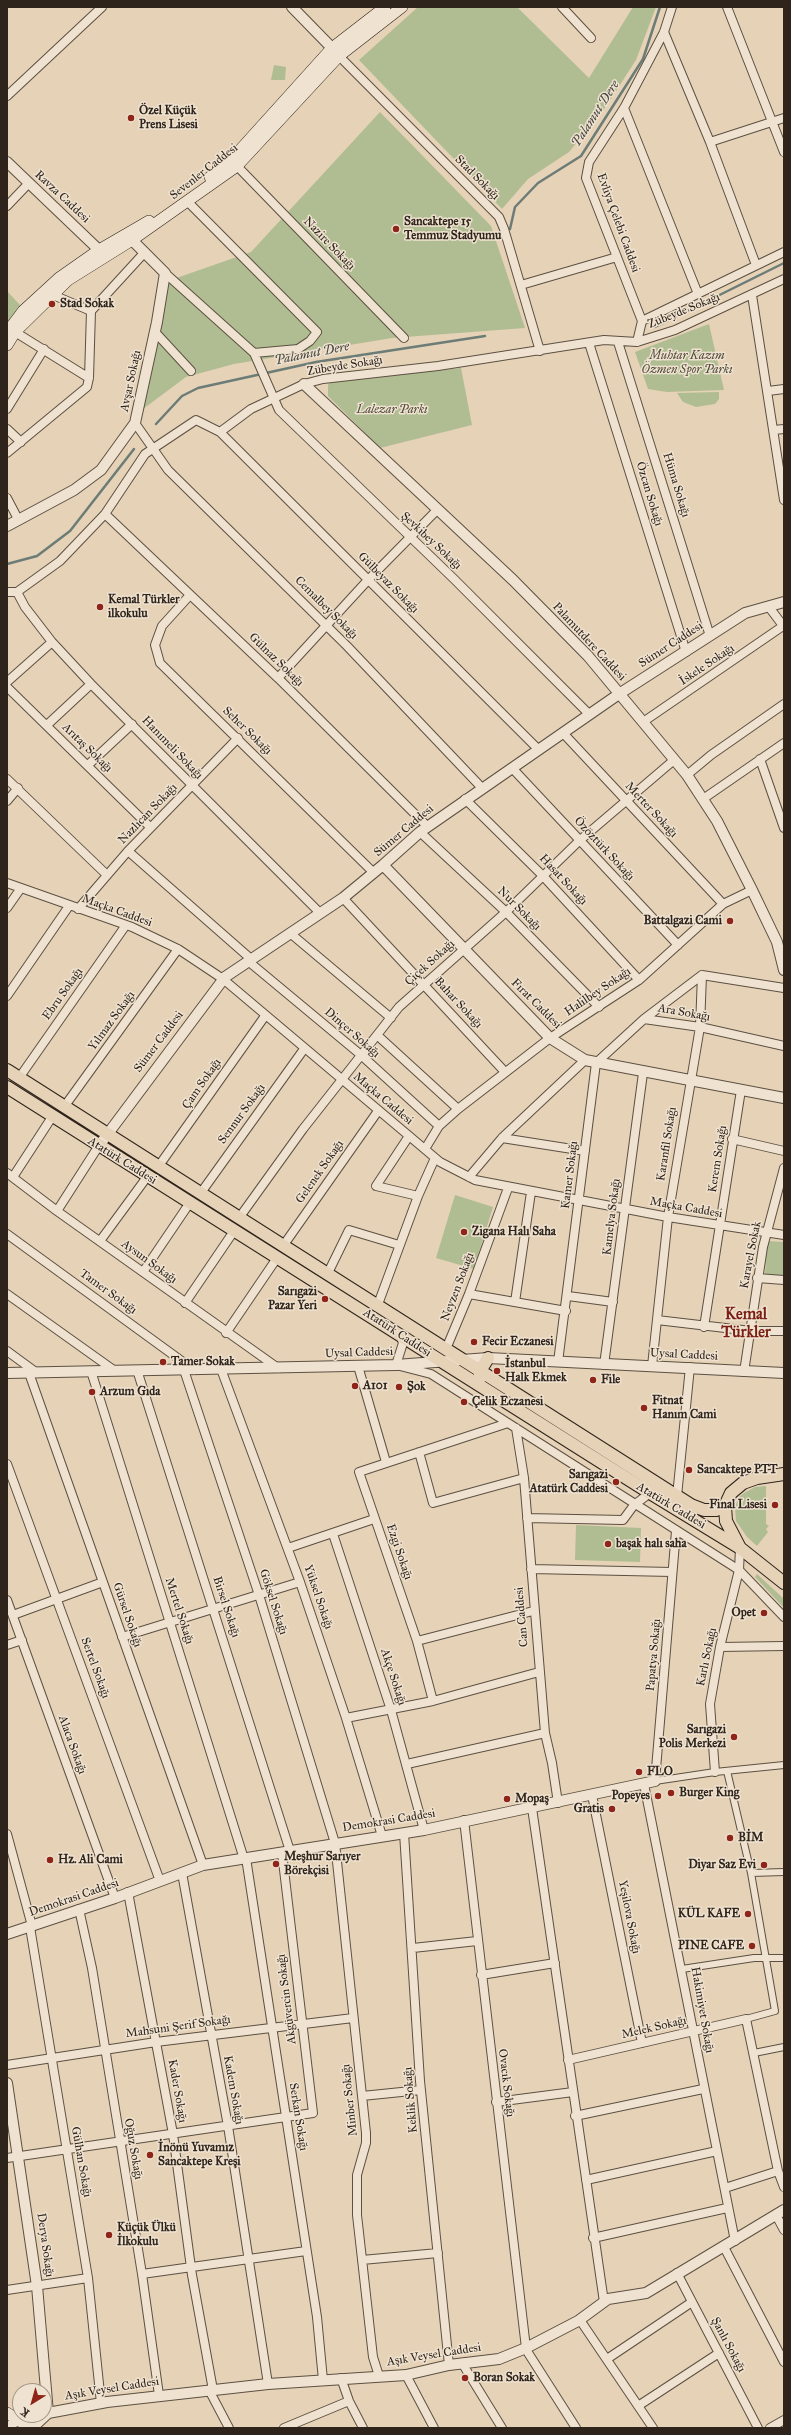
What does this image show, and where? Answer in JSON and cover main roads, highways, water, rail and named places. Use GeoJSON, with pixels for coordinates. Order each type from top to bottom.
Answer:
{"type":"FeatureCollection","features":[{"type":"Feature","properties":{"kind":"main road","name":"Sevenler Caddesi"},"geometry":{"type":"LineString","coordinates":[[7,345],[11,332],[23,311],[59,278],[102,253],[161,214],[231,160],[336,52],[386,7]]}},
{"type":"Feature","properties":{"kind":"main road","name":"Sevenler Caddesi"},"geometry":{"type":"LineString","coordinates":[[11,332],[68,280],[102,253],[132,240],[237,166],[336,52],[402,7]]}},
{"type":"Feature","properties":{"kind":"main road","name":"Atatürk Caddesi"},"geometry":{"type":"LineString","coordinates":[[7,1070],[377,1307],[462,1359],[677,1496],[704,1510],[716,1510],[725,1506]]}},
{"type":"Feature","properties":{"kind":"main road","name":"Atatürk Caddesi"},"geometry":{"type":"LineString","coordinates":[[7,1087],[147,1177],[400,1334],[441,1362],[650,1494],[740,1548],[784,1583]]}},
{"type":"Feature","properties":{"kind":"main road"},"geometry":{"type":"LineString","coordinates":[[482,1388],[480,1371],[488,1358]]}},
{"type":"Feature","properties":{"kind":"main road"},"geometry":{"type":"LineString","coordinates":[[740,1548],[726,1520],[725,1506],[732,1493],[743,1483],[771,1475],[784,1474]]}},
{"type":"Feature","properties":{"kind":"main road"},"geometry":{"type":"LineString","coordinates":[[7,2413],[31,2428]]}},
{"type":"Feature","properties":{"kind":"waterway","name":"Palamut Dere"},"geometry":{"type":"LineString","coordinates":[[510,229],[515,207],[538,183],[581,156],[643,59],[660,7]]}},
{"type":"Feature","properties":{"kind":"waterway"},"geometry":{"type":"LineString","coordinates":[[655,327],[784,263]]}},
{"type":"Feature","properties":{"kind":"waterway","name":"Palamut Dere"},"geometry":{"type":"LineString","coordinates":[[156,424],[182,396],[198,388],[316,362],[485,336]]}},
{"type":"Feature","properties":{"kind":"waterway","name":"Palamut Dere"},"geometry":{"type":"LineString","coordinates":[[7,564],[37,556],[70,531],[134,449]]}},
{"type":"Feature","properties":{"kind":"place","name":"Özel Küçük Prens Lisesi"},"geometry":{"type":"Point","coordinates":[131,118]}},
{"type":"Feature","properties":{"kind":"place","name":"Sancaktepe 15 Temmuz Stadyumu"},"geometry":{"type":"Point","coordinates":[396,229]}},
{"type":"Feature","properties":{"kind":"place","name":"Stad Sokak"},"geometry":{"type":"Point","coordinates":[52,304]}},
{"type":"Feature","properties":{"kind":"place","name":"Kemal Türkler ilkokulu"},"geometry":{"type":"Point","coordinates":[100,607]}},
{"type":"Feature","properties":{"kind":"place","name":"Battalgazi Cami"},"geometry":{"type":"Point","coordinates":[730,921]}},
{"type":"Feature","properties":{"kind":"place","name":"Zigana Halı Saha"},"geometry":{"type":"Point","coordinates":[464,1232]}},
{"type":"Feature","properties":{"kind":"place","name":"Sarıgazi Pazar Yeri"},"geometry":{"type":"Point","coordinates":[325,1299]}},
{"type":"Feature","properties":{"kind":"place","name":"Fecir Eczanesi"},"geometry":{"type":"Point","coordinates":[474,1342]}},
{"type":"Feature","properties":{"kind":"place","name":"Tamer Sokak"},"geometry":{"type":"Point","coordinates":[163,1362]}},
{"type":"Feature","properties":{"kind":"place","name":"İstanbul Halk Ekmek"},"geometry":{"type":"Point","coordinates":[497,1371]}},
{"type":"Feature","properties":{"kind":"place","name":"File"},"geometry":{"type":"Point","coordinates":[593,1380]}},
{"type":"Feature","properties":{"kind":"place","name":"A101"},"geometry":{"type":"Point","coordinates":[355,1386]}},
{"type":"Feature","properties":{"kind":"place","name":"Şok"},"geometry":{"type":"Point","coordinates":[399,1387]}},
{"type":"Feature","properties":{"kind":"place","name":"Arzum Gıda"},"geometry":{"type":"Point","coordinates":[92,1392]}},
{"type":"Feature","properties":{"kind":"place","name":"Çelik Eczanesi"},"geometry":{"type":"Point","coordinates":[464,1402]}},
{"type":"Feature","properties":{"kind":"place","name":"Fitnat Hanım Cami"},"geometry":{"type":"Point","coordinates":[644,1408]}},
{"type":"Feature","properties":{"kind":"place","name":"Sancaktepe PTT"},"geometry":{"type":"Point","coordinates":[689,1470]}},
{"type":"Feature","properties":{"kind":"place","name":"Sarıgazi Atatürk Caddesi"},"geometry":{"type":"Point","coordinates":[616,1482]}},
{"type":"Feature","properties":{"kind":"place","name":"Final Lisesi"},"geometry":{"type":"Point","coordinates":[775,1505]}},
{"type":"Feature","properties":{"kind":"place","name":"başak halı saha"},"geometry":{"type":"Point","coordinates":[608,1544]}},
{"type":"Feature","properties":{"kind":"place","name":"Opet"},"geometry":{"type":"Point","coordinates":[764,1613]}},
{"type":"Feature","properties":{"kind":"place","name":"Sarıgazi Polis Merkezi"},"geometry":{"type":"Point","coordinates":[734,1737]}},
{"type":"Feature","properties":{"kind":"place","name":"FLO"},"geometry":{"type":"Point","coordinates":[639,1772]}},
{"type":"Feature","properties":{"kind":"place","name":"Burger King"},"geometry":{"type":"Point","coordinates":[671,1793]}},
{"type":"Feature","properties":{"kind":"place","name":"Popeyes"},"geometry":{"type":"Point","coordinates":[658,1796]}},
{"type":"Feature","properties":{"kind":"place","name":"Mopaş"},"geometry":{"type":"Point","coordinates":[507,1799]}},
{"type":"Feature","properties":{"kind":"place","name":"Gratis"},"geometry":{"type":"Point","coordinates":[612,1809]}},
{"type":"Feature","properties":{"kind":"place","name":"BİM"},"geometry":{"type":"Point","coordinates":[730,1838]}},
{"type":"Feature","properties":{"kind":"place","name":"Hz. Ali Cami"},"geometry":{"type":"Point","coordinates":[50,1860]}},
{"type":"Feature","properties":{"kind":"place","name":"Meşhur Sarıyer Börekçisi"},"geometry":{"type":"Point","coordinates":[276,1864]}},
{"type":"Feature","properties":{"kind":"place","name":"Diyar Saz Evi"},"geometry":{"type":"Point","coordinates":[764,1865]}},
{"type":"Feature","properties":{"kind":"place","name":"KÜL KAFE"},"geometry":{"type":"Point","coordinates":[748,1914]}},
{"type":"Feature","properties":{"kind":"place","name":"PINE CAFE"},"geometry":{"type":"Point","coordinates":[752,1946]}},
{"type":"Feature","properties":{"kind":"place","name":"İnönü Yuvamız Sancaktepe Kreşi"},"geometry":{"type":"Point","coordinates":[150,2155]}},
{"type":"Feature","properties":{"kind":"place","name":"Küçük Ülkü İlkokulu"},"geometry":{"type":"Point","coordinates":[109,2235]}},
{"type":"Feature","properties":{"kind":"place","name":"Boran Sokak"},"geometry":{"type":"Point","coordinates":[465,2378]}},
{"type":"Feature","properties":{"kind":"district","name":"Kemal Türkler"},"geometry":{"type":"Point","coordinates":[746,1324]}},
{"type":"Feature","properties":{"kind":"park label","name":"Muhtar Kazım Özmen Spor Parkı"},"geometry":{"type":"Point","coordinates":[687,363]}},
{"type":"Feature","properties":{"kind":"park label","name":"Lalezar Parkı"},"geometry":{"type":"Point","coordinates":[392,410]}}]}
